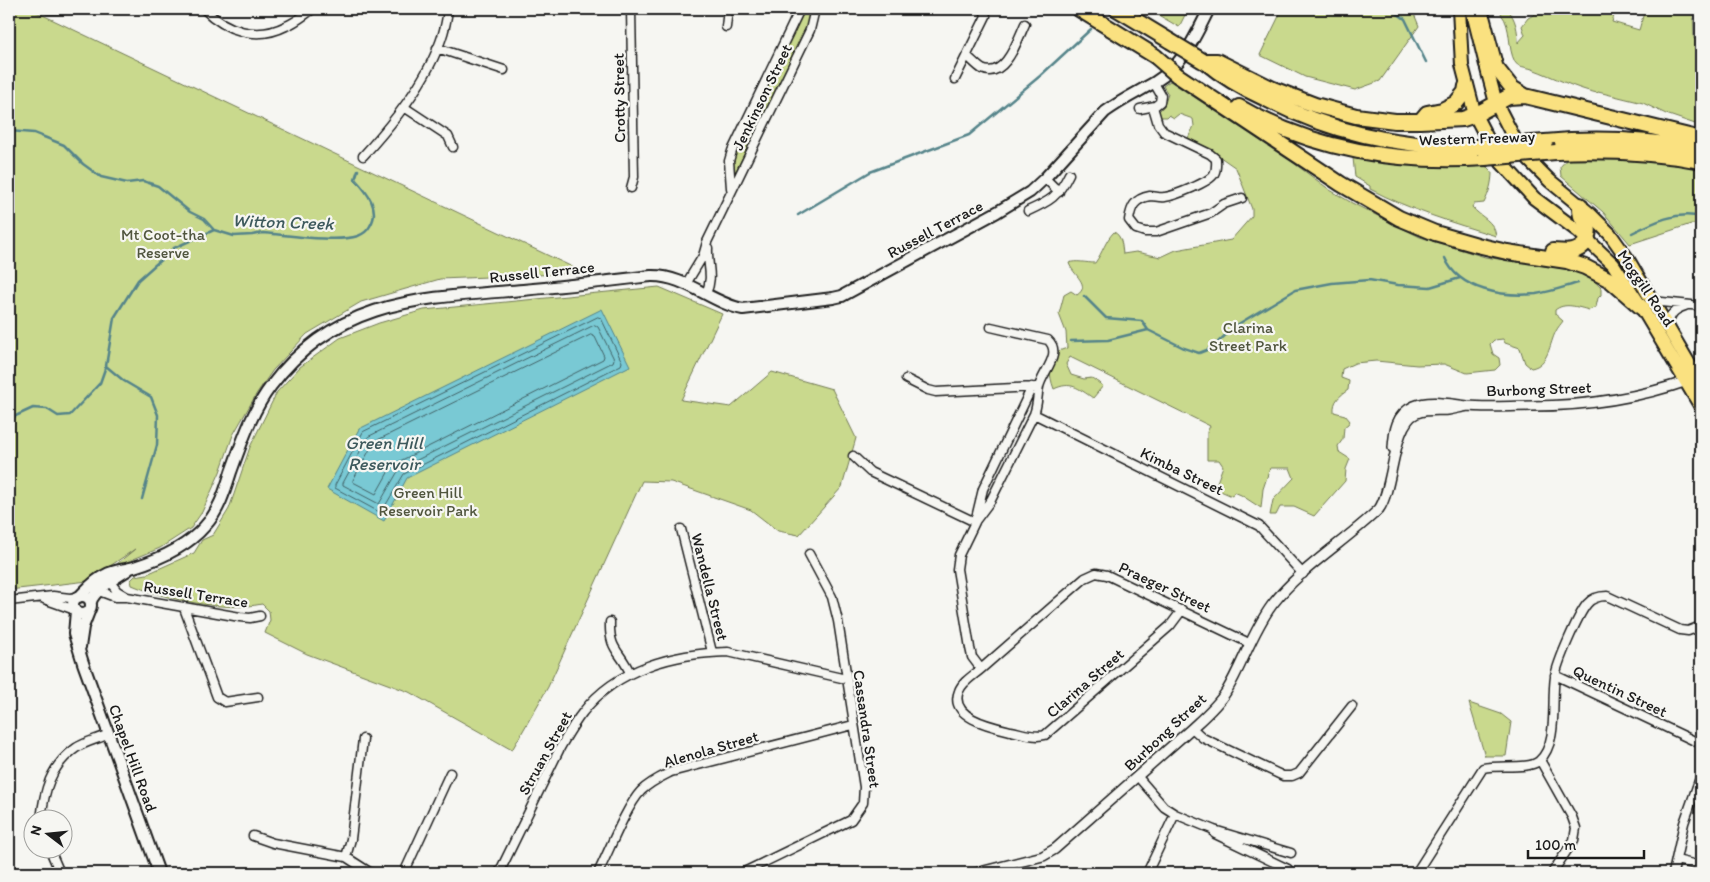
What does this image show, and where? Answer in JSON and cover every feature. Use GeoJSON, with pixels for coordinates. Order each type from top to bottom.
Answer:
{"type":"FeatureCollection","features":[{"type":"Feature","properties":{"kind":"highway","name":"Western Freeway"},"geometry":{"type":"LineString","coordinates":[[1079,9],[1191,80],[1251,114],[1324,143],[1351,150],[1405,158],[1445,160],[1545,142],[1582,139],[1664,143],[1701,149]]}},
{"type":"Feature","properties":{"kind":"highway","name":"Western Freeway"},"geometry":{"type":"LineString","coordinates":[[1117,9],[1203,60],[1215,71],[1265,99],[1302,117],[1341,130],[1400,143],[1490,151],[1639,152],[1701,161]]}},
{"type":"Feature","properties":{"kind":"highway","name":"Moggill Road"},"geometry":{"type":"LineString","coordinates":[[1459,9],[1462,67],[1466,86],[1490,151],[1534,198],[1587,238],[1613,264],[1667,326],[1695,381],[1701,407]]}},
{"type":"Feature","properties":{"kind":"highway","name":"Moggill Road"},"geometry":{"type":"LineString","coordinates":[[1472,9],[1491,67],[1496,103],[1521,149],[1550,181],[1580,204],[1610,234],[1627,258],[1647,305],[1695,381]]}},
{"type":"Feature","properties":{"kind":"highway"},"geometry":{"type":"LineString","coordinates":[[1480,9],[1491,67],[1512,88],[1524,96]]}},
{"type":"Feature","properties":{"kind":"highway"},"geometry":{"type":"LineString","coordinates":[[1203,60],[1217,61],[1273,89],[1315,105],[1365,117],[1395,121],[1453,120],[1475,114],[1513,96],[1524,96],[1701,139]]}},
{"type":"Feature","properties":{"kind":"highway"},"geometry":{"type":"LineString","coordinates":[[1191,80],[1341,184],[1418,226],[1457,240],[1507,252],[1567,261],[1592,269],[1647,305]]}},
{"type":"Feature","properties":{"kind":"highway"},"geometry":{"type":"LineString","coordinates":[[1420,121],[1427,113],[1442,110],[1456,103],[1462,96],[1466,86]]}},
{"type":"Feature","properties":{"kind":"highway"},"geometry":{"type":"LineString","coordinates":[[1375,204],[1423,223],[1479,238],[1533,250],[1572,252],[1580,249],[1587,238],[1588,227],[1581,216],[1580,204]]}},
{"type":"Feature","properties":{"kind":"main road","name":"Russell Terrace"},"geometry":{"type":"LineString","coordinates":[[78,597],[95,588],[114,571],[133,567],[179,548],[205,526],[220,503],[248,426],[270,387],[302,352],[343,324],[380,308],[439,297],[537,289],[651,276],[669,277],[732,306],[743,309],[842,296],[1005,208],[1030,192],[1105,112],[1172,69],[1192,43],[1209,9]]}},
{"type":"Feature","properties":{"kind":"main road","name":"Russell Terrace"},"geometry":{"type":"LineString","coordinates":[[110,582],[133,567]]}},
{"type":"Feature","properties":{"kind":"main road"},"geometry":{"type":"LineString","coordinates":[[95,588],[103,580],[110,582]]}},
{"type":"Feature","properties":{"kind":"main road","name":"Russell Terrace"},"geometry":{"type":"LineString","coordinates":[[91,606],[95,588]]}},
{"type":"Feature","properties":{"kind":"main road"},"geometry":{"type":"LineString","coordinates":[[78,597],[87,597],[91,606],[83,614],[76,611],[74,602],[78,597]]}},
{"type":"Feature","properties":{"kind":"main road","name":"Chapel Hill Road"},"geometry":{"type":"LineString","coordinates":[[80,653],[83,627],[91,606]]}},
{"type":"Feature","properties":{"kind":"main road","name":"Chapel Hill Road"},"geometry":{"type":"LineString","coordinates":[[76,611],[74,632],[80,653],[159,873]]}},
{"type":"Feature","properties":{"kind":"street"},"geometry":{"type":"LineString","coordinates":[[48,9],[57,9]]}},
{"type":"Feature","properties":{"kind":"street"},"geometry":{"type":"LineString","coordinates":[[204,9],[227,27],[244,32],[260,33],[286,27],[313,9]]}},
{"type":"Feature","properties":{"kind":"street"},"geometry":{"type":"LineString","coordinates":[[363,156],[388,129],[419,83],[437,48],[444,30],[448,9]]}},
{"type":"Feature","properties":{"kind":"street","name":"Crotty Street"},"geometry":{"type":"LineString","coordinates":[[631,9],[634,177],[632,188]]}},
{"type":"Feature","properties":{"kind":"street"},"geometry":{"type":"LineString","coordinates":[[726,27],[728,9]]}},
{"type":"Feature","properties":{"kind":"street","name":"Jenkinson Street"},"geometry":{"type":"LineString","coordinates":[[730,195],[732,184],[729,161],[732,151],[800,9]]}},
{"type":"Feature","properties":{"kind":"street","name":"Jenkinson Street"},"geometry":{"type":"LineString","coordinates":[[686,284],[703,256],[712,232],[810,30],[815,9]]}},
{"type":"Feature","properties":{"kind":"street"},"geometry":{"type":"LineString","coordinates":[[955,79],[986,16],[984,9]]}},
{"type":"Feature","properties":{"kind":"street"},"geometry":{"type":"LineString","coordinates":[[967,56],[985,70],[1001,67],[1008,60],[1025,24]]}},
{"type":"Feature","properties":{"kind":"street"},"geometry":{"type":"LineString","coordinates":[[437,48],[504,70]]}},
{"type":"Feature","properties":{"kind":"street"},"geometry":{"type":"LineString","coordinates":[[1140,109],[1154,107],[1159,104],[1161,97],[1154,82]]}},
{"type":"Feature","properties":{"kind":"street"},"geometry":{"type":"LineString","coordinates":[[404,107],[448,136],[453,147]]}},
{"type":"Feature","properties":{"kind":"street"},"geometry":{"type":"LineString","coordinates":[[1154,107],[1158,124],[1162,130],[1210,154],[1216,159],[1216,166],[1214,176],[1206,182],[1167,197],[1150,196],[1137,201],[1131,208],[1129,220],[1136,229],[1145,232],[1156,232],[1211,213],[1224,204],[1242,198]]}},
{"type":"Feature","properties":{"kind":"street"},"geometry":{"type":"LineString","coordinates":[[1028,211],[1048,202],[1059,192],[1069,174]]}},
{"type":"Feature","properties":{"kind":"street"},"geometry":{"type":"LineString","coordinates":[[1045,178],[1059,192]]}},
{"type":"Feature","properties":{"kind":"street","name":"Jenkinson Street"},"geometry":{"type":"LineString","coordinates":[[706,294],[711,282],[708,254],[712,232]]}},
{"type":"Feature","properties":{"kind":"street"},"geometry":{"type":"LineString","coordinates":[[1647,305],[1701,306]]}},
{"type":"Feature","properties":{"kind":"street"},"geometry":{"type":"LineString","coordinates":[[1667,326],[1674,310],[1687,306]]}},
{"type":"Feature","properties":{"kind":"street"},"geometry":{"type":"LineString","coordinates":[[975,522],[983,489],[1054,351],[1052,345],[1046,339],[991,327]]}},
{"type":"Feature","properties":{"kind":"street"},"geometry":{"type":"LineString","coordinates":[[906,379],[936,392],[1036,387]]}},
{"type":"Feature","properties":{"kind":"street","name":"Burbong Street"},"geometry":{"type":"LineString","coordinates":[[976,873],[1043,856],[1055,849],[1212,710],[1225,693],[1249,643],[1262,619],[1273,604],[1302,574],[1379,509],[1386,497],[1392,463],[1403,429],[1412,416],[1422,412],[1449,410],[1468,406],[1587,404],[1695,381]]}},
{"type":"Feature","properties":{"kind":"street"},"geometry":{"type":"LineString","coordinates":[[981,669],[970,652],[957,570],[959,555],[975,522],[991,500],[1034,414],[1038,403],[1036,387]]}},
{"type":"Feature","properties":{"kind":"street","name":"Kimba Street"},"geometry":{"type":"LineString","coordinates":[[1034,414],[1259,526],[1302,574]]}},
{"type":"Feature","properties":{"kind":"street"},"geometry":{"type":"LineString","coordinates":[[852,456],[870,472],[975,522]]}},
{"type":"Feature","properties":{"kind":"street","name":"Wandella Street"},"geometry":{"type":"LineString","coordinates":[[682,529],[712,652]]}},
{"type":"Feature","properties":{"kind":"street","name":"Cassandra Street"},"geometry":{"type":"LineString","coordinates":[[742,873],[851,820],[863,803],[864,787],[838,621],[832,596],[808,554]]}},
{"type":"Feature","properties":{"kind":"street","name":"Praeger Street"},"geometry":{"type":"LineString","coordinates":[[981,669],[1085,578],[1094,574],[1107,575],[1249,643]]}},
{"type":"Feature","properties":{"kind":"street","name":"Russell Terrace"},"geometry":{"type":"LineString","coordinates":[[110,582],[116,591],[127,597]]}},
{"type":"Feature","properties":{"kind":"street","name":"Russell Terrace"},"geometry":{"type":"LineString","coordinates":[[95,588],[115,597],[127,597],[247,618],[260,616]]}},
{"type":"Feature","properties":{"kind":"street"},"geometry":{"type":"LineString","coordinates":[[9,601],[56,596],[78,597]]}},
{"type":"Feature","properties":{"kind":"street"},"geometry":{"type":"LineString","coordinates":[[1416,873],[1483,768],[1532,765],[1540,760],[1551,742],[1555,675],[1559,662],[1583,610],[1591,600],[1600,596],[1607,596],[1680,630],[1688,631],[1701,626]]}},
{"type":"Feature","properties":{"kind":"street"},"geometry":{"type":"LineString","coordinates":[[42,598],[76,611]]}},
{"type":"Feature","properties":{"kind":"street"},"geometry":{"type":"LineString","coordinates":[[184,608],[217,697],[225,702],[258,697]]}},
{"type":"Feature","properties":{"kind":"street","name":"Clarina Street"},"geometry":{"type":"LineString","coordinates":[[981,669],[959,691],[958,702],[965,713],[974,720],[984,724],[1043,736],[1170,626],[1182,610]]}},
{"type":"Feature","properties":{"kind":"street"},"geometry":{"type":"LineString","coordinates":[[610,622],[610,637],[613,647],[630,673]]}},
{"type":"Feature","properties":{"kind":"street","name":"Struan Street"},"geometry":{"type":"LineString","coordinates":[[499,873],[571,729],[583,711],[596,698],[630,673],[666,660],[712,652],[728,652],[846,679]]}},
{"type":"Feature","properties":{"kind":"street","name":"Quentin Street"},"geometry":{"type":"LineString","coordinates":[[1555,675],[1701,744]]}},
{"type":"Feature","properties":{"kind":"street"},"geometry":{"type":"LineString","coordinates":[[1192,728],[1203,738],[1282,776],[1292,776],[1299,773],[1352,706]]}},
{"type":"Feature","properties":{"kind":"street","name":"Alenola Street"},"geometry":{"type":"LineString","coordinates":[[598,873],[631,805],[641,791],[657,779],[671,772],[854,725]]}},
{"type":"Feature","properties":{"kind":"street"},"geometry":{"type":"LineString","coordinates":[[42,810],[44,793],[56,767],[76,748],[108,734]]}},
{"type":"Feature","properties":{"kind":"street"},"geometry":{"type":"LineString","coordinates":[[346,857],[351,839],[363,739]]}},
{"type":"Feature","properties":{"kind":"street"},"geometry":{"type":"LineString","coordinates":[[1540,760],[1572,817],[1576,828],[1574,840],[1552,873]]}},
{"type":"Feature","properties":{"kind":"street"},"geometry":{"type":"LineString","coordinates":[[404,873],[450,773]]}},
{"type":"Feature","properties":{"kind":"street"},"geometry":{"type":"LineString","coordinates":[[1673,873],[1684,823],[1701,775]]}},
{"type":"Feature","properties":{"kind":"street"},"geometry":{"type":"LineString","coordinates":[[1138,777],[1164,807],[1175,814],[1206,827],[1291,853]]}},
{"type":"Feature","properties":{"kind":"street"},"geometry":{"type":"LineString","coordinates":[[1147,873],[1175,814]]}},
{"type":"Feature","properties":{"kind":"street"},"geometry":{"type":"LineString","coordinates":[[1206,827],[1228,842],[1288,869]]}},
{"type":"Feature","properties":{"kind":"street"},"geometry":{"type":"LineString","coordinates":[[253,836],[273,844],[346,857],[371,873]]}},
{"type":"Feature","properties":{"kind":"street"},"geometry":{"type":"LineString","coordinates":[[54,860],[60,873]]}},
{"type":"Feature","properties":{"kind":"street"},"geometry":{"type":"LineString","coordinates":[[1676,860],[1701,866]]}},
{"type":"Feature","properties":{"kind":"green space","name":"Mt Coot-tha Reserve"},"geometry":{"type":"Polygon","coordinates":[[[9,9],[30,9],[585,273],[440,279],[361,302],[307,334],[273,370],[257,393],[233,435],[220,472],[202,512],[191,528],[160,548],[112,568],[135,549],[88,581],[9,590],[9,9]]]}},
{"type":"Feature","properties":{"kind":"green space"},"geometry":{"type":"Polygon","coordinates":[[[804,9],[811,9],[807,26],[735,173],[733,170],[733,156],[804,9]]]}},
{"type":"Feature","properties":{"kind":"green space"},"geometry":{"type":"Polygon","coordinates":[[[1148,9],[1188,9],[1179,27],[1148,9]]]}},
{"type":"Feature","properties":{"kind":"green space"},"geometry":{"type":"Polygon","coordinates":[[[1276,9],[1412,9],[1419,26],[1380,81],[1355,90],[1305,77],[1260,55],[1281,12],[1276,9]]]}},
{"type":"Feature","properties":{"kind":"green space"},"geometry":{"type":"Polygon","coordinates":[[[1503,9],[1507,9],[1514,21],[1518,43],[1525,35],[1522,26],[1528,18],[1544,9],[1616,9],[1612,22],[1639,30],[1645,9],[1693,9],[1694,39],[1701,41],[1701,126],[1666,114],[1643,103],[1589,91],[1518,65],[1511,50],[1507,25],[1501,14],[1503,9]]]}},
{"type":"Feature","properties":{"kind":"green space","name":"Clarina Street Park"},"geometry":{"type":"Polygon","coordinates":[[[1170,81],[1295,164],[1330,190],[1420,237],[1485,257],[1572,270],[1591,277],[1601,288],[1601,295],[1598,298],[1596,307],[1589,310],[1563,306],[1555,310],[1555,314],[1563,321],[1556,331],[1542,363],[1531,368],[1525,363],[1520,348],[1505,343],[1503,339],[1494,340],[1490,344],[1493,354],[1499,358],[1500,365],[1495,370],[1467,373],[1444,364],[1417,365],[1376,361],[1355,363],[1342,369],[1341,378],[1349,381],[1348,390],[1336,401],[1334,412],[1345,415],[1350,421],[1344,427],[1343,439],[1338,446],[1339,452],[1350,459],[1346,469],[1345,481],[1314,516],[1294,507],[1280,507],[1276,515],[1270,515],[1273,500],[1294,478],[1290,468],[1270,468],[1263,489],[1261,508],[1234,492],[1232,496],[1216,489],[1223,466],[1219,460],[1207,460],[1207,432],[1210,426],[1070,357],[1066,364],[1071,375],[1084,379],[1092,378],[1103,386],[1093,398],[1079,389],[1070,386],[1054,389],[1050,374],[1056,352],[1067,348],[1066,332],[1059,314],[1064,295],[1071,291],[1077,295],[1082,287],[1080,279],[1069,263],[1095,263],[1114,232],[1120,239],[1123,254],[1136,252],[1161,257],[1176,250],[1231,240],[1252,216],[1252,209],[1236,168],[1206,147],[1188,138],[1194,126],[1193,119],[1179,114],[1174,118],[1169,115],[1161,117],[1157,113],[1164,106],[1168,94],[1163,86],[1170,81]]]}},
{"type":"Feature","properties":{"kind":"green space"},"geometry":{"type":"Polygon","coordinates":[[[1353,158],[1426,166],[1470,164],[1487,167],[1492,172],[1491,184],[1484,203],[1474,204],[1472,207],[1493,226],[1496,236],[1416,210],[1370,189],[1370,186],[1355,177],[1353,158]]]}},
{"type":"Feature","properties":{"kind":"green space"},"geometry":{"type":"Polygon","coordinates":[[[1568,158],[1635,158],[1701,167],[1701,224],[1691,224],[1630,244],[1603,212],[1561,176],[1560,167],[1568,158]]]}},
{"type":"Feature","properties":{"kind":"green space","name":"Green Hill Reservoir Park"},"geometry":{"type":"Polygon","coordinates":[[[659,287],[722,314],[681,400],[731,407],[772,372],[832,389],[856,438],[842,487],[799,535],[778,531],[751,510],[671,482],[642,481],[548,687],[512,750],[409,692],[307,654],[265,633],[270,620],[269,611],[262,604],[231,607],[196,603],[179,600],[132,585],[131,580],[135,576],[147,574],[194,553],[202,540],[213,535],[229,509],[250,447],[277,392],[300,367],[340,338],[379,323],[424,310],[659,287]]]}},
{"type":"Feature","properties":{"kind":"green space"},"geometry":{"type":"Polygon","coordinates":[[[1469,703],[1501,714],[1511,722],[1506,756],[1485,756],[1469,703]]]}},
{"type":"Feature","properties":{"kind":"water","name":"Green Hill Reservoir"},"geometry":{"type":"Polygon","coordinates":[[[602,309],[630,366],[407,478],[384,521],[327,489],[359,429],[602,309]]]}},
{"type":"Feature","properties":{"kind":"waterway","name":"Witton Creek"},"geometry":{"type":"LineString","coordinates":[[1391,9],[1405,19],[1426,62]]}},
{"type":"Feature","properties":{"kind":"waterway"},"geometry":{"type":"LineString","coordinates":[[798,215],[870,172],[969,135],[1040,76],[1091,29]]}},
{"type":"Feature","properties":{"kind":"waterway","name":"Witton Creek"},"geometry":{"type":"LineString","coordinates":[[9,131],[34,133],[64,145],[83,164],[101,177],[127,183],[143,181],[158,186],[190,212],[204,219],[214,230],[234,236],[263,233],[337,239],[360,235],[369,227],[374,213],[368,195],[355,179],[358,170]]}},
{"type":"Feature","properties":{"kind":"waterway","name":"Witton Creek"},"geometry":{"type":"LineString","coordinates":[[1632,233],[1665,219],[1683,215],[1701,217]]}},
{"type":"Feature","properties":{"kind":"waterway"},"geometry":{"type":"LineString","coordinates":[[142,499],[157,445],[158,415],[151,397],[124,381],[106,366],[114,318],[138,280],[174,248],[214,230]]}},
{"type":"Feature","properties":{"kind":"waterway","name":"Witton Creek"},"geometry":{"type":"LineString","coordinates":[[1445,258],[1461,278],[1472,285],[1497,293],[1536,294],[1578,283]]}},
{"type":"Feature","properties":{"kind":"waterway"},"geometry":{"type":"LineString","coordinates":[[1071,341],[1108,340],[1148,330],[1184,348],[1199,353],[1212,348],[1235,326],[1295,290],[1332,283],[1369,280],[1398,285],[1430,287],[1460,278]]}},
{"type":"Feature","properties":{"kind":"waterway"},"geometry":{"type":"LineString","coordinates":[[1084,296],[1106,318],[1142,321],[1148,330]]}},
{"type":"Feature","properties":{"kind":"waterway"},"geometry":{"type":"LineString","coordinates":[[9,419],[33,408],[47,409],[58,416],[70,415],[100,383],[106,366]]}}]}
